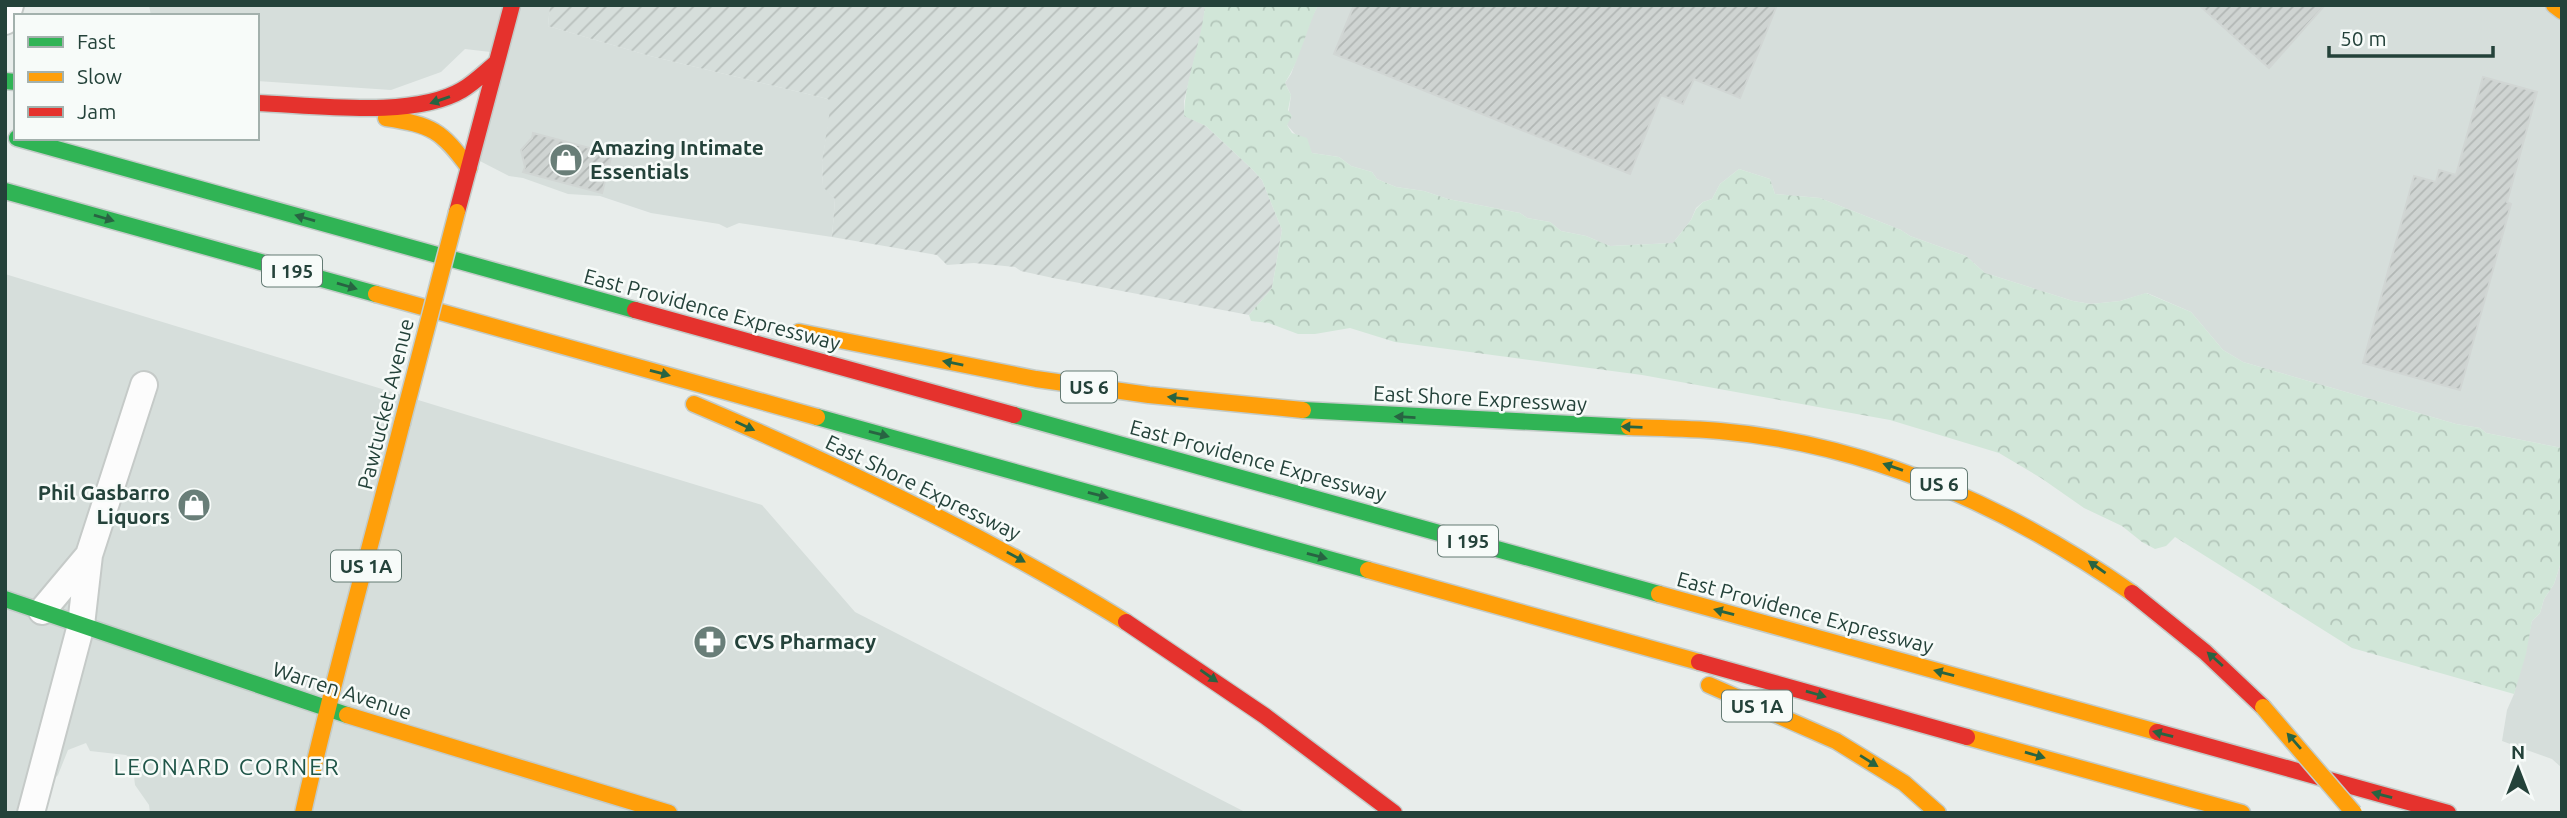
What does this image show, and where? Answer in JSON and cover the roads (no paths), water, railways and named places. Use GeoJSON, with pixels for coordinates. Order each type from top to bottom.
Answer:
{"type":"FeatureCollection","features":[{"type":"Feature","properties":{"kind":"main road","name":"Pawtucket Avenue"},"geometry":{"type":"LineString","coordinates":[[303,813],[326,708],[369,555],[512,5]]}},
{"type":"Feature","properties":{"kind":"main road"},"geometry":{"type":"LineString","coordinates":[[2554,5],[2562,11]]}},
{"type":"Feature","properties":{"kind":"main road"},"geometry":{"type":"LineString","coordinates":[[259,103],[403,108],[429,104],[462,90],[496,63]]}},
{"type":"Feature","properties":{"kind":"main road"},"geometry":{"type":"LineString","coordinates":[[310,104],[429,125],[448,139],[469,168]]}},
{"type":"Feature","properties":{"kind":"main road","name":"East Providence Expressway"},"geometry":{"type":"LineString","coordinates":[[24,140],[2448,813]]}},
{"type":"Feature","properties":{"kind":"main road","name":"I 195"},"geometry":{"type":"LineString","coordinates":[[5,192],[2242,813]]}},
{"type":"Feature","properties":{"kind":"main road"},"geometry":{"type":"LineString","coordinates":[[488,270],[706,313]]}},
{"type":"Feature","properties":{"kind":"main road","name":"East Shore Expressway"},"geometry":{"type":"LineString","coordinates":[[788,330],[1036,379],[1149,395],[1333,413],[1721,431],[1782,439],[1901,470],[2014,518],[2061,544],[2152,606],[2217,661],[2263,707],[2354,813]]}},
{"type":"Feature","properties":{"kind":"main road","name":"East Shore Expressway"},"geometry":{"type":"LineString","coordinates":[[547,342],[669,393],[908,501],[1049,576],[1205,673],[1306,744],[1394,813]]}},
{"type":"Feature","properties":{"kind":"main road","name":"Warren Avenue"},"geometry":{"type":"LineString","coordinates":[[5,599],[419,739],[669,813]]}},
{"type":"Feature","properties":{"kind":"main road","name":"US 1A"},"geometry":{"type":"LineString","coordinates":[[1562,623],[1836,741],[1904,783],[1938,813]]}},
{"type":"Feature","properties":{"kind":"street"},"geometry":{"type":"LineString","coordinates":[[5,22],[10,5]]}},
{"type":"Feature","properties":{"kind":"street"},"geometry":{"type":"LineString","coordinates":[[31,813],[81,625],[89,555],[144,385]]}},
{"type":"Feature","properties":{"kind":"street"},"geometry":{"type":"LineString","coordinates":[[41,611],[89,555]]}},
{"type":"Feature","properties":{"kind":"place","name":"Amazing Intimate Essentials"},"geometry":{"type":"Point","coordinates":[566,160]}},
{"type":"Feature","properties":{"kind":"place","name":"Phil Gasbarro Liquors"},"geometry":{"type":"Point","coordinates":[194,505]}},
{"type":"Feature","properties":{"kind":"place","name":"CVS Pharmacy"},"geometry":{"type":"Point","coordinates":[710,642]}},
{"type":"Feature","properties":{"kind":"district","name":"LEONARD CORNER"},"geometry":{"type":"Point","coordinates":[227,767]}}]}
